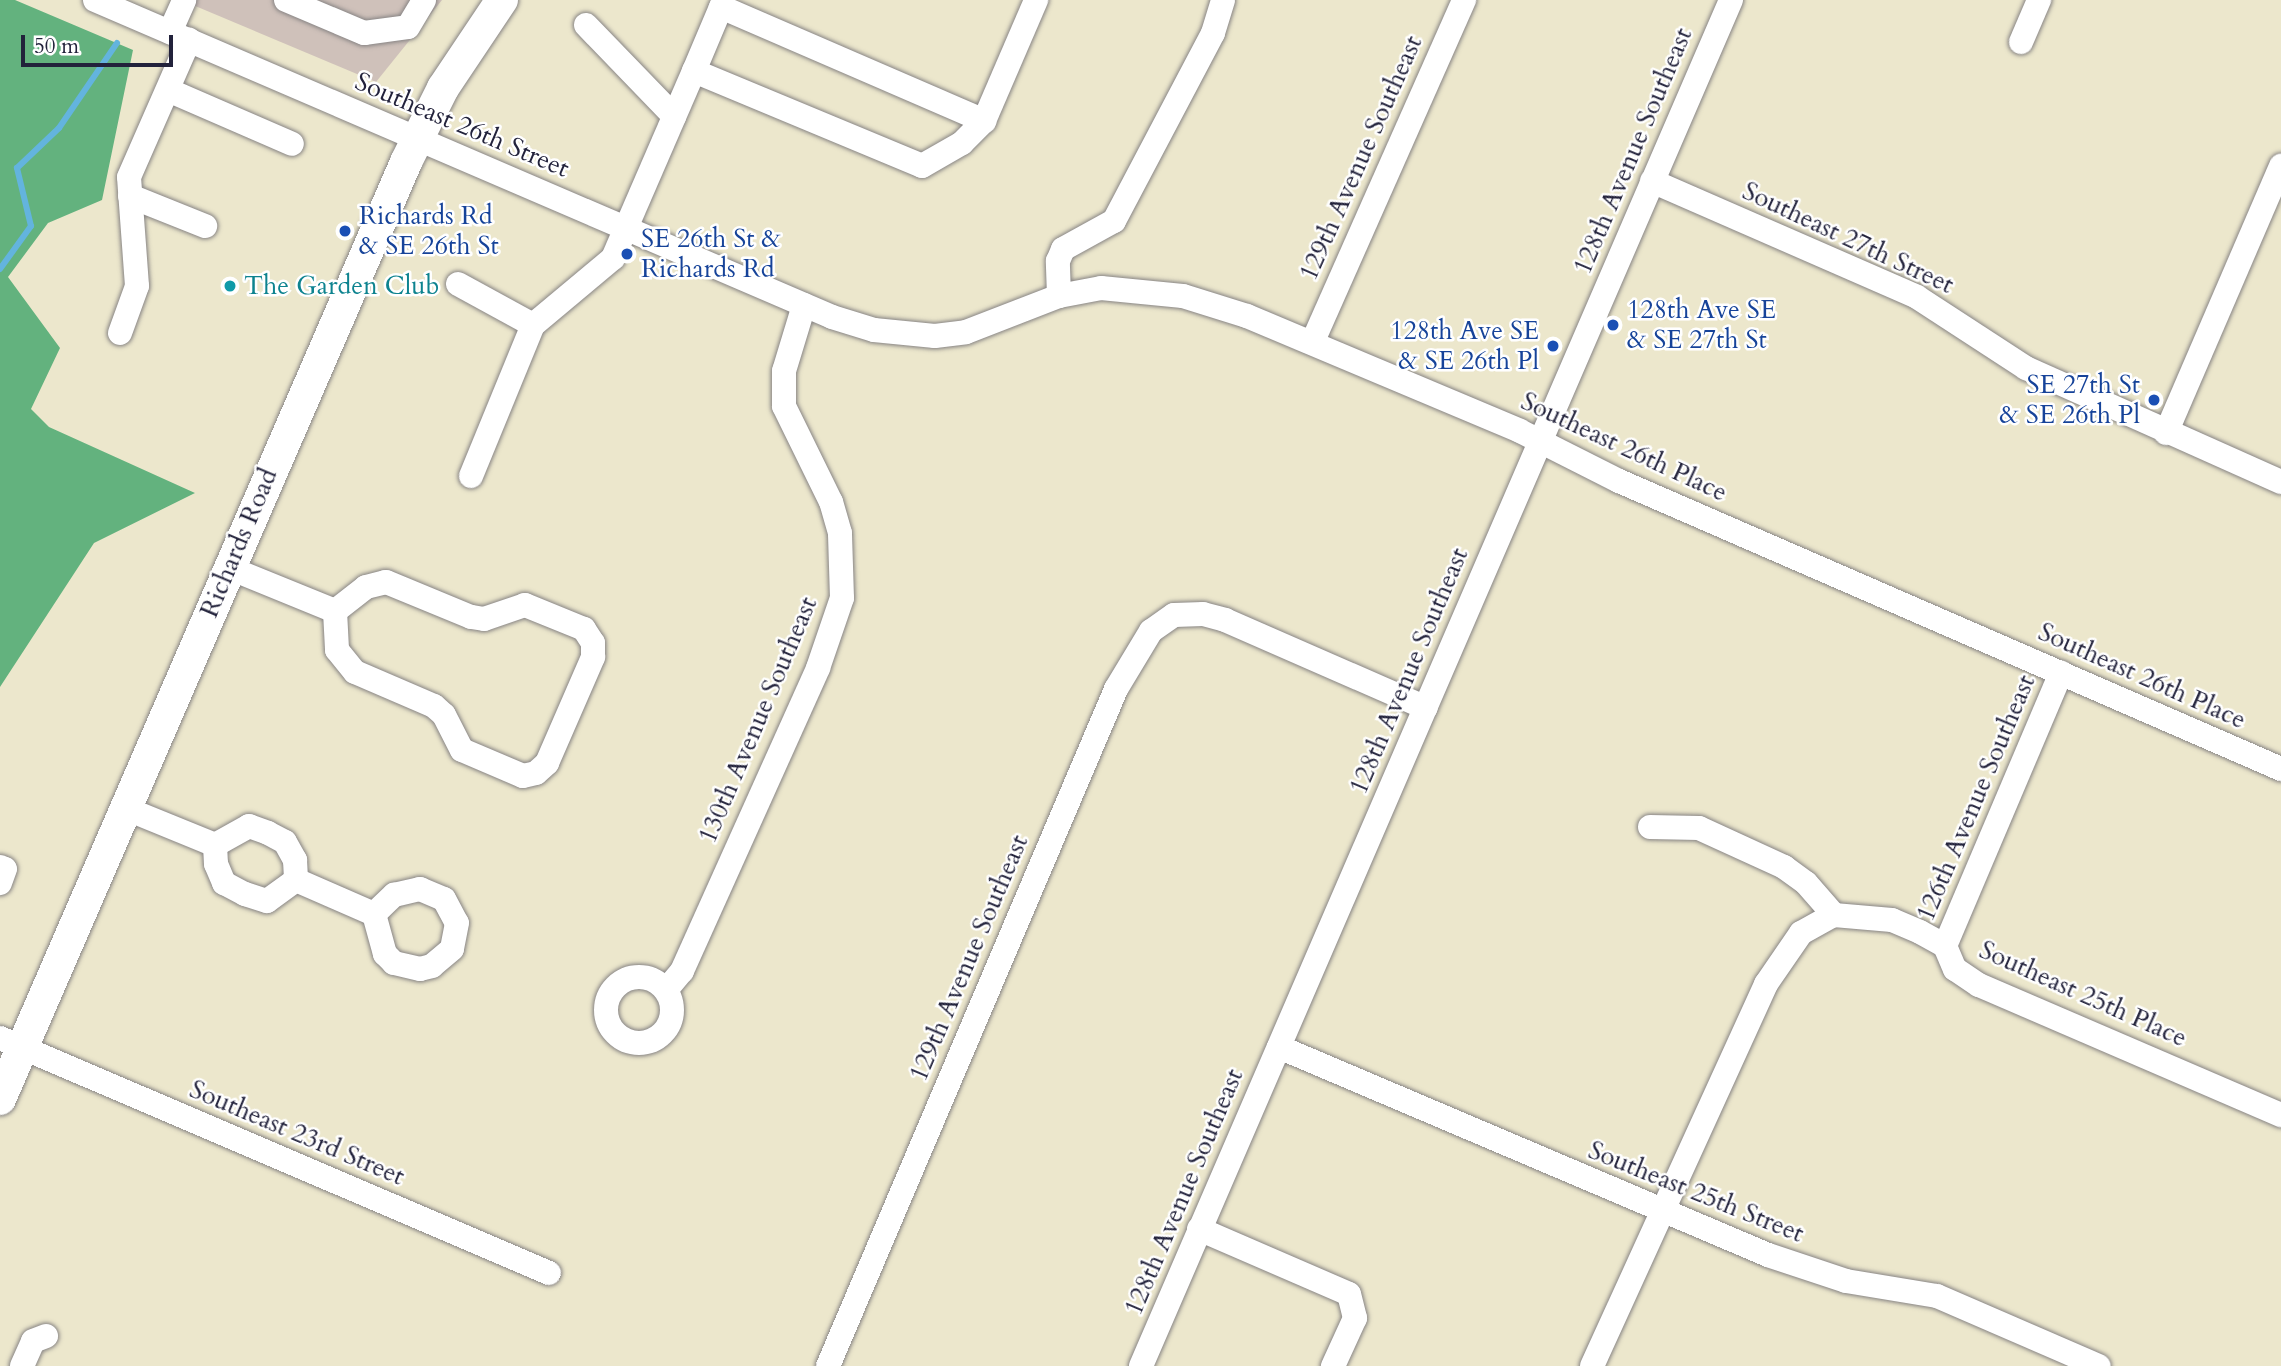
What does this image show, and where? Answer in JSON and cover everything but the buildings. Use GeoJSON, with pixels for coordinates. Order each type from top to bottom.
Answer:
{"type":"FeatureCollection","features":[{"type":"Feature","properties":{"kind":"main road","name":"Richards Road"},"geometry":{"type":"LineString","coordinates":[[0,1099],[11,1043],[127,809],[227,567],[418,139],[443,88],[502,0]]}},
{"type":"Feature","properties":{"kind":"street","name":"Southeast 26th Street"},"geometry":{"type":"LineString","coordinates":[[95,0],[804,306]]}},
{"type":"Feature","properties":{"kind":"street"},"geometry":{"type":"LineString","coordinates":[[120,333],[138,286],[128,177],[168,90],[184,0]]}},
{"type":"Feature","properties":{"kind":"street"},"geometry":{"type":"LineString","coordinates":[[286,0],[364,33],[408,27],[424,0]]}},
{"type":"Feature","properties":{"kind":"street"},"geometry":{"type":"LineString","coordinates":[[694,71],[922,166],[962,144],[984,121],[1036,0]]}},
{"type":"Feature","properties":{"kind":"street"},"geometry":{"type":"LineString","coordinates":[[1059,296],[1058,261],[1063,249],[1114,220],[1213,33],[1223,0]]}},
{"type":"Feature","properties":{"kind":"street","name":"129th Avenue Southeast"},"geometry":{"type":"LineString","coordinates":[[1313,341],[1464,0]]}},
{"type":"Feature","properties":{"kind":"street","name":"128th Avenue Southeast"},"geometry":{"type":"LineString","coordinates":[[1141,1366],[1731,0]]}},
{"type":"Feature","properties":{"kind":"street"},"geometry":{"type":"LineString","coordinates":[[2021,41],[2039,0]]}},
{"type":"Feature","properties":{"kind":"street"},"geometry":{"type":"LineString","coordinates":[[471,476],[533,325],[613,258],[721,7],[984,121]]}},
{"type":"Feature","properties":{"kind":"street"},"geometry":{"type":"LineString","coordinates":[[586,25],[674,116]]}},
{"type":"Feature","properties":{"kind":"street"},"geometry":{"type":"LineString","coordinates":[[168,90],[292,144]]}},
{"type":"Feature","properties":{"kind":"street"},"geometry":{"type":"LineString","coordinates":[[2166,433],[2280,172]]}},
{"type":"Feature","properties":{"kind":"street","name":"Southeast 27th Street"},"geometry":{"type":"LineString","coordinates":[[1652,181],[1917,297],[2026,369],[2281,482]]}},
{"type":"Feature","properties":{"kind":"street"},"geometry":{"type":"LineString","coordinates":[[130,196],[205,226]]}},
{"type":"Feature","properties":{"kind":"street"},"geometry":{"type":"LineString","coordinates":[[458,284],[533,325]]}},
{"type":"Feature","properties":{"kind":"street","name":"Southeast 26th Place"},"geometry":{"type":"LineString","coordinates":[[804,306],[874,330],[935,337],[966,332],[1059,296],[1101,288],[1183,296],[1313,341],[2281,769]]}},
{"type":"Feature","properties":{"kind":"street","name":"130th Avenue Southeast"},"geometry":{"type":"LineString","coordinates":[[666,990],[693,945],[818,668],[842,598],[841,533],[831,502],[784,406],[785,371],[804,306]]}},
{"type":"Feature","properties":{"kind":"street"},"geometry":{"type":"LineString","coordinates":[[227,567],[334,611]]}},
{"type":"Feature","properties":{"kind":"street"},"geometry":{"type":"LineString","coordinates":[[386,582],[471,617],[484,619],[525,605],[584,629],[593,643],[593,657],[547,763],[537,773],[523,776],[461,750],[444,715],[435,706],[355,672],[337,650],[334,611],[366,587],[386,582]]}},
{"type":"Feature","properties":{"kind":"street","name":"129th Avenue Southeast"},"geometry":{"type":"LineString","coordinates":[[828,1366],[1128,663],[1165,621],[1174,615],[1203,614],[1426,708]]}},
{"type":"Feature","properties":{"kind":"street","name":"126th Avenue Southeast"},"geometry":{"type":"LineString","coordinates":[[1945,946],[2061,673]]}},
{"type":"Feature","properties":{"kind":"street"},"geometry":{"type":"LineString","coordinates":[[127,809],[215,845]]}},
{"type":"Feature","properties":{"kind":"street"},"geometry":{"type":"LineString","coordinates":[[215,845],[249,826],[268,832],[285,842],[295,860],[296,880]]}},
{"type":"Feature","properties":{"kind":"street"},"geometry":{"type":"LineString","coordinates":[[1592,1366],[1782,955],[1801,933],[1834,915],[1807,883],[1784,867],[1699,828],[1650,827]]}},
{"type":"Feature","properties":{"kind":"street"},"geometry":{"type":"LineString","coordinates":[[215,845],[216,864],[224,883],[245,894],[267,901],[296,880]]}},
{"type":"Feature","properties":{"kind":"street"},"geometry":{"type":"LineString","coordinates":[[0,867],[5,869],[0,883]]}},
{"type":"Feature","properties":{"kind":"street"},"geometry":{"type":"LineString","coordinates":[[296,880],[374,914]]}},
{"type":"Feature","properties":{"kind":"street","name":"Southeast 25th Place"},"geometry":{"type":"LineString","coordinates":[[1834,915],[1892,920],[1945,946],[1955,969],[1979,985],[2281,1115]]}},
{"type":"Feature","properties":{"kind":"street","name":"Southeast 23rd Street"},"geometry":{"type":"LineString","coordinates":[[11,1043],[549,1273]]}},
{"type":"Feature","properties":{"kind":"street","name":"Southeast 25th Street"},"geometry":{"type":"LineString","coordinates":[[1279,1047],[1768,1255],[1846,1281],[1937,1296],[2099,1366]]}},
{"type":"Feature","properties":{"kind":"street"},"geometry":{"type":"LineString","coordinates":[[1199,1229],[1349,1294],[1354,1318],[1333,1366]]}},
{"type":"Feature","properties":{"kind":"street"},"geometry":{"type":"LineString","coordinates":[[22,1366],[33,1340],[46,1336]]}},
{"type":"Feature","properties":{"kind":"shaded area"},"geometry":{"type":"Polygon","coordinates":[[[181,0],[442,0],[376,82],[181,0]]]}},
{"type":"Feature","properties":{"kind":"green space"},"geometry":{"type":"Polygon","coordinates":[[[0,0],[15,0],[133,50],[102,200],[48,223],[8,277],[60,348],[31,409],[49,427],[195,493],[94,543],[0,687],[0,0]]]}},
{"type":"Feature","properties":{"kind":"waterway"},"geometry":{"type":"LineString","coordinates":[[0,269],[31,226],[17,168],[59,128],[117,43]]}},
{"type":"Feature","properties":{"kind":"place","name":"Richards Rd & SE 26th St"},"geometry":{"type":"Point","coordinates":[345,231]}},
{"type":"Feature","properties":{"kind":"place","name":"SE 26th St & Richards Rd"},"geometry":{"type":"Point","coordinates":[627,254]}},
{"type":"Feature","properties":{"kind":"place","name":"The Garden Club"},"geometry":{"type":"Point","coordinates":[230,286]}},
{"type":"Feature","properties":{"kind":"place","name":"128th Ave SE & SE 27th St"},"geometry":{"type":"Point","coordinates":[1613,325]}},
{"type":"Feature","properties":{"kind":"place","name":"128th Ave SE & SE 26th Pl"},"geometry":{"type":"Point","coordinates":[1553,346]}},
{"type":"Feature","properties":{"kind":"place","name":"SE 27th St & SE 26th Pl"},"geometry":{"type":"Point","coordinates":[2154,400]}}]}
